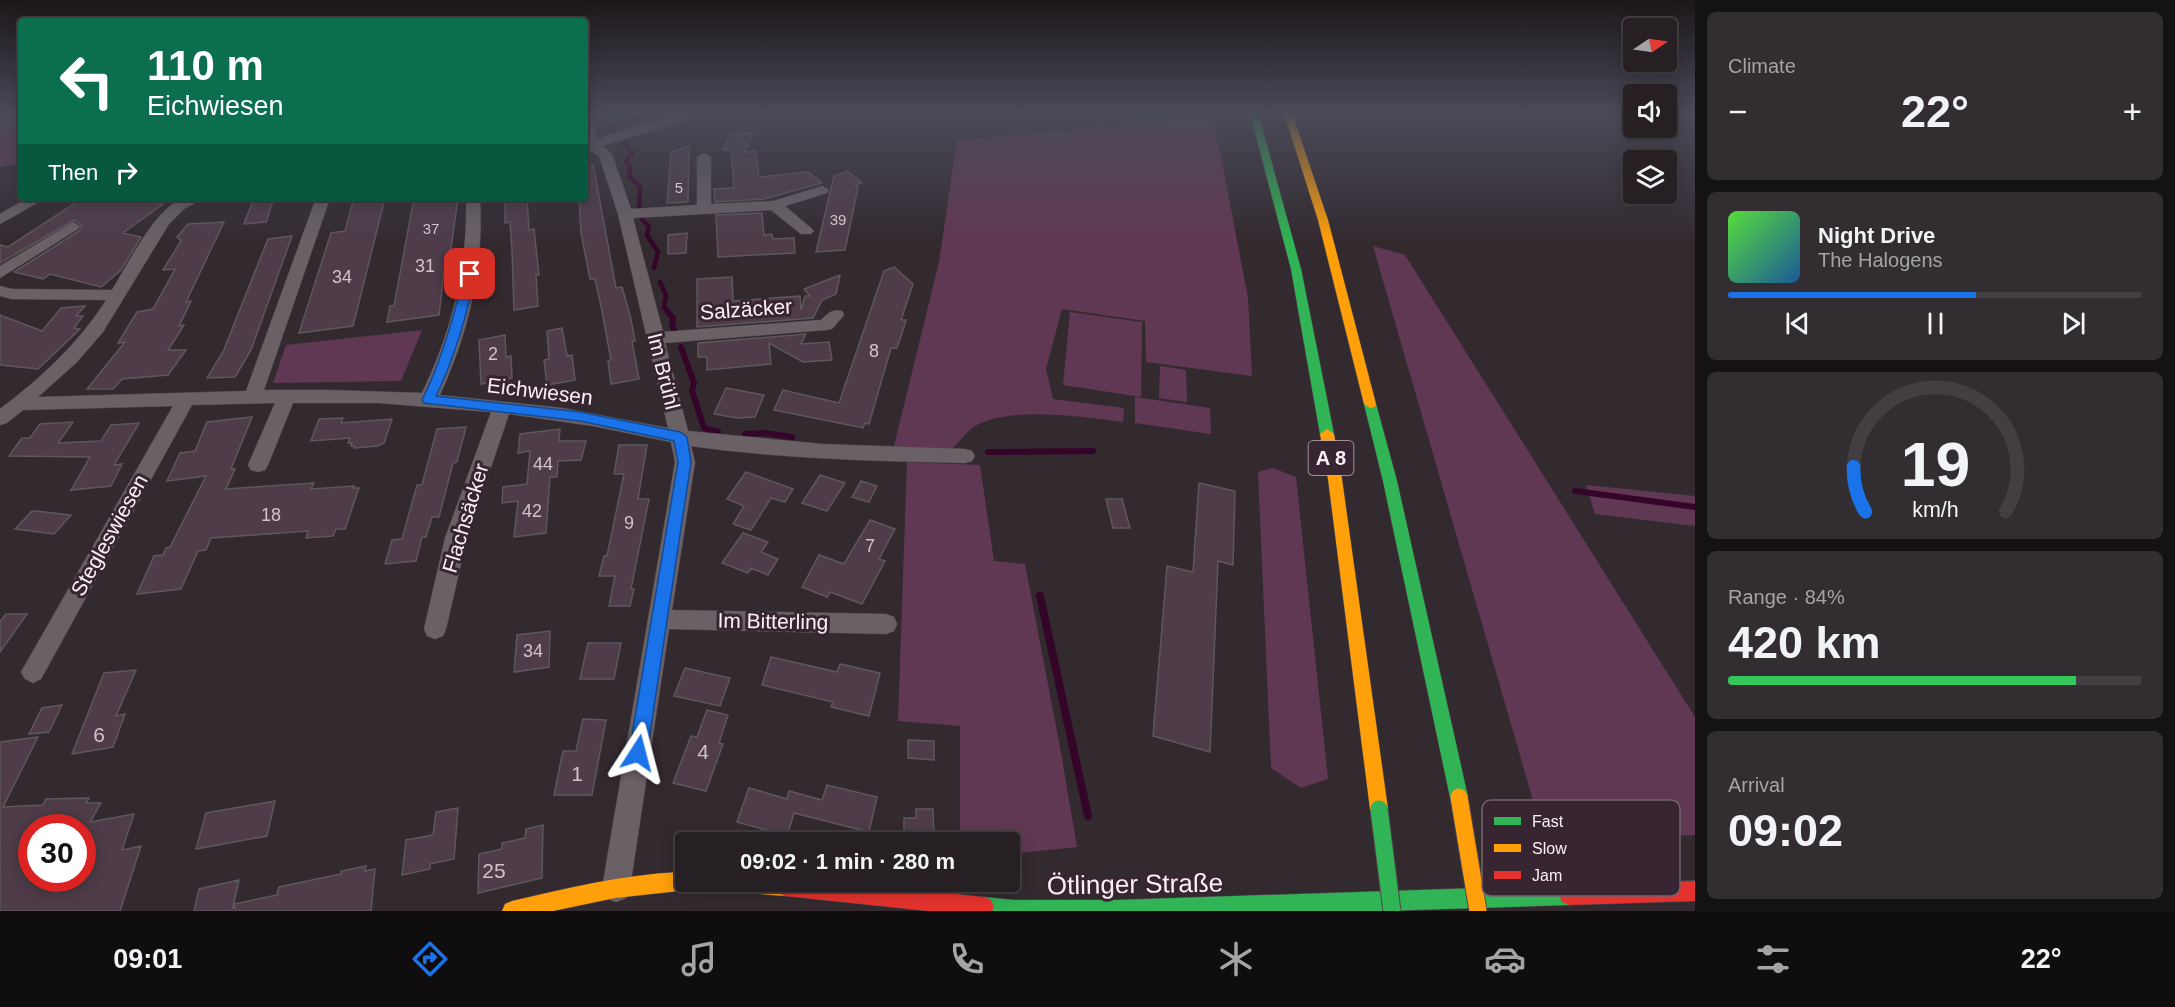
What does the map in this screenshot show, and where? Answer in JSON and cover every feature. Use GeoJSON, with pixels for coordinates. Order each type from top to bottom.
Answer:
{"type":"FeatureCollection","features":[{"type":"Feature","properties":{"kind":"main road","name":"A 8"},"geometry":{"type":"LineString","coordinates":[[1265,156],[1296,269],[1333,467],[1392,911]]}},
{"type":"Feature","properties":{"kind":"main road","name":"A 8"},"geometry":{"type":"LineString","coordinates":[[1302,156],[1323,220],[1387,470],[1459,796],[1478,911]]}},
{"type":"Feature","properties":{"kind":"main road","name":"Ötlinger Straße"},"geometry":{"type":"LineString","coordinates":[[512,911],[616,888],[671,882],[744,882],[1014,910],[1117,910],[1548,896]]}},
{"type":"Feature","properties":{"kind":"main road","name":"Ötlinger Straße"},"geometry":{"type":"LineString","coordinates":[[1680,892],[1695,891]]}},
{"type":"Feature","properties":{"kind":"street","name":"Im Brühl"},"geometry":{"type":"LineString","coordinates":[[606,156],[625,214],[685,462],[616,888]]}},
{"type":"Feature","properties":{"kind":"street"},"geometry":{"type":"LineString","coordinates":[[704,157],[704,209]]}},
{"type":"Feature","properties":{"kind":"street"},"geometry":{"type":"LineString","coordinates":[[625,214],[774,205],[822,190]]}},
{"type":"Feature","properties":{"kind":"street"},"geometry":{"type":"LineString","coordinates":[[0,220],[34,201]]}},
{"type":"Feature","properties":{"kind":"street"},"geometry":{"type":"LineString","coordinates":[[0,418],[71,358],[97,328],[163,221],[179,206],[190,201]]}},
{"type":"Feature","properties":{"kind":"street"},"geometry":{"type":"LineString","coordinates":[[254,396],[322,201]]}},
{"type":"Feature","properties":{"kind":"street"},"geometry":{"type":"LineString","coordinates":[[428,400],[445,363],[459,320],[470,274],[475,234],[473,201]]}},
{"type":"Feature","properties":{"kind":"street"},"geometry":{"type":"LineString","coordinates":[[774,205],[806,231]]}},
{"type":"Feature","properties":{"kind":"street"},"geometry":{"type":"LineString","coordinates":[[0,273],[73,226]]}},
{"type":"Feature","properties":{"kind":"street"},"geometry":{"type":"LineString","coordinates":[[4,295],[119,295]]}},
{"type":"Feature","properties":{"kind":"street","name":"Salzäcker"},"geometry":{"type":"LineString","coordinates":[[656,338],[826,325],[836,315]]}},
{"type":"Feature","properties":{"kind":"street","name":"Eichwiesen"},"geometry":{"type":"LineString","coordinates":[[19,404],[254,396],[428,400],[580,417],[680,437],[785,448],[965,456]]}},
{"type":"Feature","properties":{"kind":"street"},"geometry":{"type":"LineString","coordinates":[[258,465],[288,396]]}},
{"type":"Feature","properties":{"kind":"street","name":"Stegleswiesen"},"geometry":{"type":"LineString","coordinates":[[33,672],[186,399]]}},
{"type":"Feature","properties":{"kind":"street","name":"Flachsäcker"},"geometry":{"type":"LineString","coordinates":[[435,629],[456,537],[502,408]]}},
{"type":"Feature","properties":{"kind":"street","name":"Im Bitterling"},"geometry":{"type":"LineString","coordinates":[[660,618],[886,624]]}},
{"type":"Feature","properties":{"kind":"shaded area"},"geometry":{"type":"Polygon","coordinates":[[[0,156],[18,156],[18,164],[0,167],[0,156]]]}},
{"type":"Feature","properties":{"kind":"shaded area"},"geometry":{"type":"Polygon","coordinates":[[[955,156],[1221,156],[1248,298],[1252,376],[1146,362],[1145,321],[1062,309],[1046,369],[1053,399],[1124,408],[1123,422],[1048,414],[1009,416],[991,419],[977,425],[950,451],[893,450],[939,262],[955,156]]]}},
{"type":"Feature","properties":{"kind":"shaded area"},"geometry":{"type":"Polygon","coordinates":[[[1373,246],[1405,255],[1695,717],[1695,835],[1680,836],[1680,800],[1533,800],[1373,246]]]}},
{"type":"Feature","properties":{"kind":"shaded area"},"geometry":{"type":"Polygon","coordinates":[[[1070,312],[1142,322],[1141,397],[1063,385],[1070,312]]]}},
{"type":"Feature","properties":{"kind":"shaded area"},"geometry":{"type":"Polygon","coordinates":[[[422,330],[401,381],[273,383],[286,345],[422,330]]]}},
{"type":"Feature","properties":{"kind":"shaded area"},"geometry":{"type":"Polygon","coordinates":[[[1160,366],[1186,370],[1187,402],[1159,398],[1160,366]]]}},
{"type":"Feature","properties":{"kind":"shaded area"},"geometry":{"type":"Polygon","coordinates":[[[1135,397],[1210,408],[1211,434],[1135,423],[1135,397]]]}},
{"type":"Feature","properties":{"kind":"shaded area"},"geometry":{"type":"Polygon","coordinates":[[[907,462],[980,465],[994,561],[1025,564],[1077,847],[1020,853],[1020,832],[960,832],[960,726],[898,721],[907,462]]]}},
{"type":"Feature","properties":{"kind":"shaded area"},"geometry":{"type":"Polygon","coordinates":[[[1273,468],[1296,477],[1328,779],[1301,788],[1271,768],[1258,472],[1273,468]]]}},
{"type":"Feature","properties":{"kind":"shaded area"},"geometry":{"type":"Polygon","coordinates":[[[1586,485],[1695,496],[1695,526],[1595,514],[1586,485]]]}},
{"type":"Feature","properties":{"kind":"building"},"geometry":{"type":"Polygon","coordinates":[[[671,156],[689,156],[688,202],[667,203],[671,156]]]}},
{"type":"Feature","properties":{"kind":"building"},"geometry":{"type":"Polygon","coordinates":[[[731,156],[757,156],[759,177],[808,172],[822,183],[764,199],[715,202],[714,189],[734,188],[731,156]]]}},
{"type":"Feature","properties":{"kind":"building"},"geometry":{"type":"Polygon","coordinates":[[[593,164],[616,288],[622,287],[631,319],[635,341],[632,341],[639,379],[611,384],[608,361],[611,360],[602,311],[595,279],[590,279],[581,233],[579,201],[588,201],[588,165],[593,164]]]}},
{"type":"Feature","properties":{"kind":"building"},"geometry":{"type":"Polygon","coordinates":[[[847,171],[862,183],[855,185],[858,187],[845,250],[816,252],[834,176],[847,171]]]}},
{"type":"Feature","properties":{"kind":"building"},"geometry":{"type":"Polygon","coordinates":[[[78,201],[150,201],[163,204],[123,233],[141,237],[121,270],[101,287],[50,274],[43,279],[14,272],[79,231],[82,225],[74,220],[0,263],[0,245],[8,247],[78,201]]]}},
{"type":"Feature","properties":{"kind":"building"},"geometry":{"type":"Polygon","coordinates":[[[253,201],[273,201],[266,222],[244,224],[253,201]]]}},
{"type":"Feature","properties":{"kind":"building"},"geometry":{"type":"Polygon","coordinates":[[[353,201],[384,201],[353,326],[299,333],[331,233],[345,231],[353,201]]]}},
{"type":"Feature","properties":{"kind":"building"},"geometry":{"type":"Polygon","coordinates":[[[413,201],[458,201],[448,270],[444,271],[439,315],[387,322],[390,306],[394,306],[413,201]]]}},
{"type":"Feature","properties":{"kind":"building"},"geometry":{"type":"Polygon","coordinates":[[[505,201],[527,201],[529,230],[534,229],[539,275],[536,275],[538,306],[514,310],[510,222],[505,223],[505,201]]]}},
{"type":"Feature","properties":{"kind":"building"},"geometry":{"type":"Polygon","coordinates":[[[762,213],[764,235],[772,234],[773,239],[794,238],[795,253],[718,257],[716,215],[762,213]]]}},
{"type":"Feature","properties":{"kind":"building"},"geometry":{"type":"Polygon","coordinates":[[[224,222],[186,302],[191,301],[179,326],[184,325],[168,350],[186,350],[168,375],[122,379],[113,389],[87,389],[125,342],[118,343],[137,312],[153,309],[175,269],[163,270],[181,241],[177,237],[188,224],[224,222]]]}},
{"type":"Feature","properties":{"kind":"building"},"geometry":{"type":"Polygon","coordinates":[[[687,233],[686,253],[668,254],[668,235],[687,233]]]}},
{"type":"Feature","properties":{"kind":"building"},"geometry":{"type":"Polygon","coordinates":[[[292,236],[251,350],[235,377],[207,378],[223,352],[268,239],[292,236]]]}},
{"type":"Feature","properties":{"kind":"building"},"geometry":{"type":"Polygon","coordinates":[[[894,267],[913,284],[901,320],[906,320],[903,330],[897,348],[891,348],[869,424],[865,423],[863,428],[774,410],[783,390],[839,403],[884,271],[894,267]]]}},
{"type":"Feature","properties":{"kind":"building"},"geometry":{"type":"Polygon","coordinates":[[[840,275],[836,294],[822,300],[813,318],[697,327],[697,279],[732,277],[733,301],[800,296],[801,310],[805,296],[810,296],[804,289],[840,275]]]}},
{"type":"Feature","properties":{"kind":"building"},"geometry":{"type":"Polygon","coordinates":[[[85,306],[76,316],[83,316],[74,328],[80,329],[38,369],[0,365],[0,315],[42,331],[61,308],[85,306]]]}},
{"type":"Feature","properties":{"kind":"building"},"geometry":{"type":"Polygon","coordinates":[[[562,328],[567,356],[572,355],[575,380],[547,385],[544,360],[549,359],[547,331],[562,328]]]}},
{"type":"Feature","properties":{"kind":"building"},"geometry":{"type":"Polygon","coordinates":[[[806,334],[801,344],[829,342],[832,360],[803,362],[769,343],[771,364],[707,370],[707,357],[698,357],[698,343],[806,334]]]}},
{"type":"Feature","properties":{"kind":"building"},"geometry":{"type":"Polygon","coordinates":[[[505,335],[506,357],[511,356],[512,378],[481,384],[479,340],[505,335]]]}},
{"type":"Feature","properties":{"kind":"building"},"geometry":{"type":"Polygon","coordinates":[[[726,388],[764,395],[755,417],[737,418],[714,414],[726,388]]]}},
{"type":"Feature","properties":{"kind":"building"},"geometry":{"type":"Polygon","coordinates":[[[252,417],[231,469],[235,469],[226,489],[314,483],[311,489],[354,486],[353,488],[359,488],[345,529],[336,529],[333,536],[306,538],[308,531],[211,538],[206,550],[198,551],[181,589],[137,594],[154,556],[163,555],[166,548],[170,547],[206,476],[167,481],[180,453],[195,451],[207,422],[252,417]]]}},
{"type":"Feature","properties":{"kind":"building"},"geometry":{"type":"Polygon","coordinates":[[[343,418],[341,423],[392,419],[384,443],[378,446],[354,448],[351,446],[352,443],[348,443],[350,438],[311,441],[319,419],[343,418]]]}},
{"type":"Feature","properties":{"kind":"building"},"geometry":{"type":"Polygon","coordinates":[[[73,422],[58,443],[101,441],[111,425],[139,423],[114,465],[122,464],[111,486],[71,490],[90,457],[9,456],[22,438],[30,438],[40,424],[73,422]]]}},
{"type":"Feature","properties":{"kind":"building"},"geometry":{"type":"Polygon","coordinates":[[[466,427],[457,462],[453,463],[439,517],[432,517],[426,537],[422,537],[416,561],[385,564],[392,540],[402,539],[417,485],[422,485],[437,429],[466,427]]]}},
{"type":"Feature","properties":{"kind":"building"},"geometry":{"type":"Polygon","coordinates":[[[560,429],[559,441],[586,441],[581,460],[558,461],[557,477],[550,477],[546,533],[514,537],[518,501],[502,503],[503,487],[527,484],[530,451],[518,453],[520,434],[560,429]]]}},
{"type":"Feature","properties":{"kind":"building"},"geometry":{"type":"Polygon","coordinates":[[[619,445],[647,445],[638,499],[649,499],[631,589],[634,589],[630,606],[609,606],[615,576],[599,576],[604,556],[607,556],[624,474],[614,474],[619,445]]]}},
{"type":"Feature","properties":{"kind":"building"},"geometry":{"type":"Polygon","coordinates":[[[746,472],[793,489],[785,502],[771,498],[751,530],[733,524],[744,506],[727,499],[746,472]]]}},
{"type":"Feature","properties":{"kind":"building"},"geometry":{"type":"Polygon","coordinates":[[[820,475],[845,483],[827,511],[802,503],[820,475]]]}},
{"type":"Feature","properties":{"kind":"building"},"geometry":{"type":"Polygon","coordinates":[[[861,481],[877,486],[869,502],[852,497],[861,481]]]}},
{"type":"Feature","properties":{"kind":"building"},"geometry":{"type":"Polygon","coordinates":[[[1199,483],[1235,491],[1233,565],[1218,561],[1210,752],[1153,736],[1167,566],[1193,572],[1199,483]]]}},
{"type":"Feature","properties":{"kind":"building"},"geometry":{"type":"Polygon","coordinates":[[[1106,499],[1122,499],[1130,528],[1113,528],[1106,499]]]}},
{"type":"Feature","properties":{"kind":"building"},"geometry":{"type":"Polygon","coordinates":[[[32,511],[71,515],[54,534],[15,529],[32,511]]]}},
{"type":"Feature","properties":{"kind":"building"},"geometry":{"type":"Polygon","coordinates":[[[870,520],[895,529],[879,559],[885,561],[862,604],[830,592],[827,597],[802,587],[819,555],[844,564],[870,520]]]}},
{"type":"Feature","properties":{"kind":"building"},"geometry":{"type":"Polygon","coordinates":[[[743,533],[768,542],[761,552],[778,559],[768,575],[751,568],[748,573],[722,563],[743,533]]]}},
{"type":"Feature","properties":{"kind":"building"},"geometry":{"type":"Polygon","coordinates":[[[6,614],[27,614],[0,652],[0,622],[6,614]]]}},
{"type":"Feature","properties":{"kind":"building"},"geometry":{"type":"Polygon","coordinates":[[[550,631],[549,667],[514,672],[517,635],[550,631]]]}},
{"type":"Feature","properties":{"kind":"building"},"geometry":{"type":"Polygon","coordinates":[[[588,643],[621,643],[614,679],[580,679],[588,643]]]}},
{"type":"Feature","properties":{"kind":"building"},"geometry":{"type":"Polygon","coordinates":[[[771,657],[837,672],[840,664],[880,673],[869,716],[831,707],[833,702],[762,685],[771,657]]]}},
{"type":"Feature","properties":{"kind":"building"},"geometry":{"type":"Polygon","coordinates":[[[685,668],[730,678],[720,706],[674,696],[685,668]]]}},
{"type":"Feature","properties":{"kind":"building"},"geometry":{"type":"Polygon","coordinates":[[[136,670],[116,716],[125,714],[113,747],[72,754],[104,673],[136,670]]]}},
{"type":"Feature","properties":{"kind":"building"},"geometry":{"type":"Polygon","coordinates":[[[62,705],[49,732],[29,734],[42,708],[62,705]]]}},
{"type":"Feature","properties":{"kind":"building"},"geometry":{"type":"Polygon","coordinates":[[[707,710],[728,715],[719,743],[723,744],[706,791],[673,783],[691,736],[697,737],[707,710]]]}},
{"type":"Feature","properties":{"kind":"building"},"geometry":{"type":"Polygon","coordinates":[[[583,719],[606,720],[592,795],[554,795],[563,751],[576,751],[583,719]]]}},
{"type":"Feature","properties":{"kind":"building"},"geometry":{"type":"Polygon","coordinates":[[[38,737],[3,807],[43,805],[46,799],[89,798],[86,803],[101,803],[95,814],[18,814],[18,892],[96,892],[96,821],[134,814],[122,850],[141,846],[120,911],[0,911],[0,742],[38,737]]]}},
{"type":"Feature","properties":{"kind":"building"},"geometry":{"type":"Polygon","coordinates":[[[908,740],[934,741],[934,760],[908,758],[908,740]]]}},
{"type":"Feature","properties":{"kind":"building"},"geometry":{"type":"Polygon","coordinates":[[[827,785],[877,797],[869,832],[794,813],[788,832],[773,832],[737,822],[749,788],[787,799],[789,791],[822,800],[827,785]]]}},
{"type":"Feature","properties":{"kind":"building"},"geometry":{"type":"Polygon","coordinates":[[[275,801],[267,836],[196,849],[206,813],[275,801]]]}},
{"type":"Feature","properties":{"kind":"building"},"geometry":{"type":"Polygon","coordinates":[[[458,808],[454,859],[430,864],[430,869],[402,875],[406,840],[433,835],[436,812],[458,808]]]}},
{"type":"Feature","properties":{"kind":"building"},"geometry":{"type":"Polygon","coordinates":[[[916,809],[933,809],[934,832],[904,832],[904,818],[916,818],[916,809]]]}},
{"type":"Feature","properties":{"kind":"building"},"geometry":{"type":"Polygon","coordinates":[[[543,825],[542,878],[478,893],[479,854],[502,849],[502,843],[525,838],[526,829],[543,825]]]}},
{"type":"Feature","properties":{"kind":"building"},"geometry":{"type":"Polygon","coordinates":[[[366,866],[365,871],[375,869],[371,911],[235,911],[234,904],[277,895],[279,887],[341,874],[341,871],[366,866]]]}},
{"type":"Feature","properties":{"kind":"building"},"geometry":{"type":"Polygon","coordinates":[[[239,880],[232,911],[194,911],[199,889],[239,880]]]}},
{"type":"Feature","properties":{"kind":"waterway"},"geometry":{"type":"LineString","coordinates":[[630,156],[626,162],[630,167],[629,176],[640,187],[639,208]]}},
{"type":"Feature","properties":{"kind":"waterway"},"geometry":{"type":"LineString","coordinates":[[642,219],[649,227],[647,235],[658,252],[654,268]]}},
{"type":"Feature","properties":{"kind":"waterway"},"geometry":{"type":"LineString","coordinates":[[660,282],[666,295],[664,307],[669,313]]}},
{"type":"Feature","properties":{"kind":"waterway"},"geometry":{"type":"LineString","coordinates":[[667,311],[673,318],[672,325],[675,331]]}},
{"type":"Feature","properties":{"kind":"waterway"},"geometry":{"type":"LineString","coordinates":[[681,347],[694,383],[692,391],[704,428],[718,432]]}},
{"type":"Feature","properties":{"kind":"waterway"},"geometry":{"type":"LineString","coordinates":[[745,434],[765,433],[792,437]]}},
{"type":"Feature","properties":{"kind":"waterway"},"geometry":{"type":"LineString","coordinates":[[988,452],[1093,451]]}},
{"type":"Feature","properties":{"kind":"waterway"},"geometry":{"type":"LineString","coordinates":[[1575,491],[1695,507]]}},
{"type":"Feature","properties":{"kind":"waterway"},"geometry":{"type":"LineString","coordinates":[[1040,596],[1088,816]]}},
{"type":"Feature","properties":{"kind":"traffic: fast"},"geometry":{"type":"LineString","coordinates":[[1265,156],[1296,269],[1327,434]]}},
{"type":"Feature","properties":{"kind":"traffic: fast"},"geometry":{"type":"LineString","coordinates":[[1370,404],[1390,481],[1459,797]]}},
{"type":"Feature","properties":{"kind":"traffic: fast"},"geometry":{"type":"LineString","coordinates":[[1379,809],[1392,911]]}},
{"type":"Feature","properties":{"kind":"traffic: fast"},"geometry":{"type":"LineString","coordinates":[[984,907],[1014,910],[1117,910],[1539,896]]}},
{"type":"Feature","properties":{"kind":"traffic: slow"},"geometry":{"type":"LineString","coordinates":[[1302,156],[1323,220],[1370,404]]}},
{"type":"Feature","properties":{"kind":"traffic: slow"},"geometry":{"type":"LineString","coordinates":[[1327,434],[1379,809]]}},
{"type":"Feature","properties":{"kind":"traffic: slow"},"geometry":{"type":"LineString","coordinates":[[1459,797],[1478,911]]}},
{"type":"Feature","properties":{"kind":"traffic: slow"},"geometry":{"type":"LineString","coordinates":[[512,911],[602,890],[675,881]]}},
{"type":"Feature","properties":{"kind":"traffic: jam"},"geometry":{"type":"LineString","coordinates":[[1680,891],[1695,891]]}},
{"type":"Feature","properties":{"kind":"traffic: jam"},"geometry":{"type":"LineString","coordinates":[[842,892],[984,907]]}},
{"type":"Feature","properties":{"kind":"route"},"geometry":{"type":"LineString","coordinates":[[470,274],[459,320],[441,374],[428,400],[580,417],[680,437],[685,462],[638,753]]}}]}
